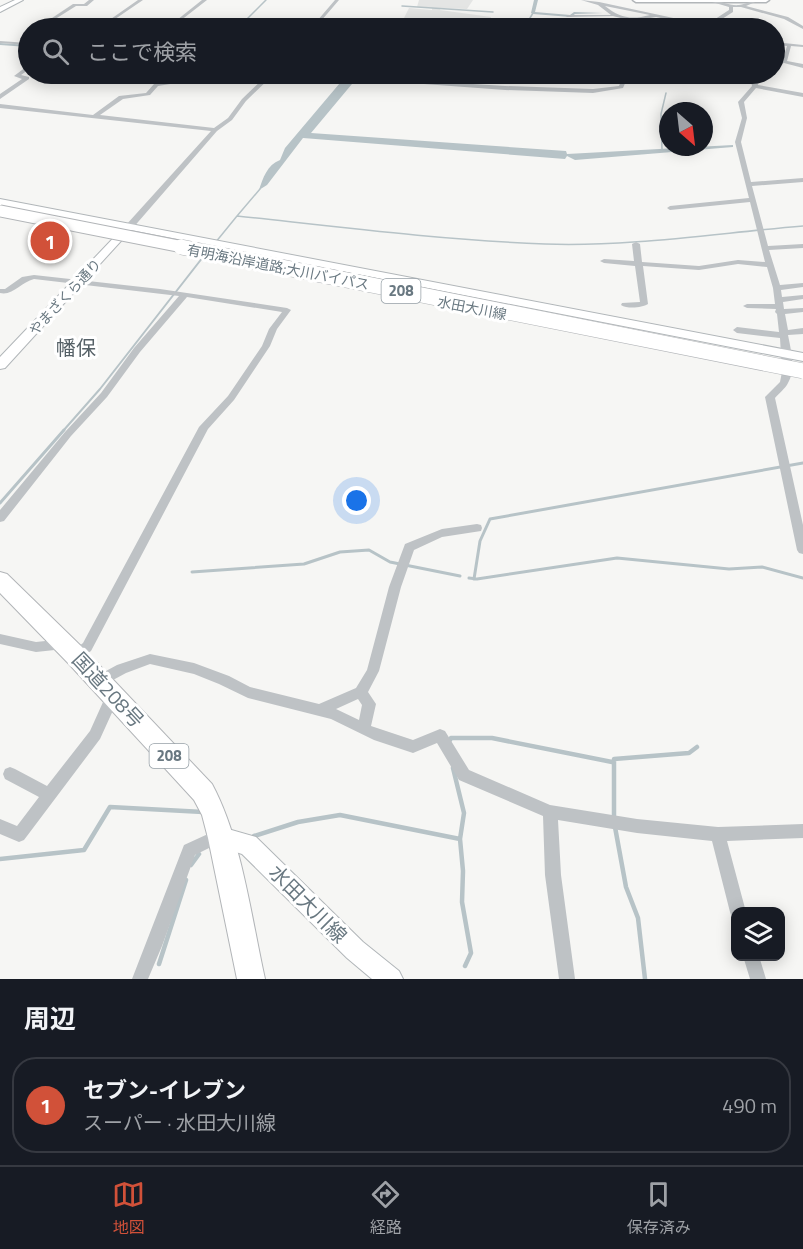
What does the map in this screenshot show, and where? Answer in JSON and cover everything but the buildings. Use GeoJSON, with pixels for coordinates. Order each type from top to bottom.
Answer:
{"type":"FeatureCollection","features":[{"type":"Feature","properties":{"kind":"highway","name":"有明海沿岸道路;大川バイパス"},"geometry":{"type":"LineString","coordinates":[[0,212],[803,369]]}},
{"type":"Feature","properties":{"kind":"highway","name":"国道208号"},"geometry":{"type":"LineString","coordinates":[[0,580],[107,688],[202,792],[213,811],[221,838],[251,979]]}},
{"type":"Feature","properties":{"kind":"main road"},"geometry":{"type":"LineString","coordinates":[[0,10],[20,0]]}},
{"type":"Feature","properties":{"kind":"main road"},"geometry":{"type":"LineString","coordinates":[[636,0],[766,0]]}},
{"type":"Feature","properties":{"kind":"main road","name":"水田大川線"},"geometry":{"type":"LineString","coordinates":[[0,202],[803,357]]}},
{"type":"Feature","properties":{"kind":"main road","name":"水田大川線"},"geometry":{"type":"LineString","coordinates":[[0,212],[119,238],[803,375]]}},
{"type":"Feature","properties":{"kind":"main road","name":"やまざくら通り"},"geometry":{"type":"LineString","coordinates":[[0,365],[129,227]]}},
{"type":"Feature","properties":{"kind":"main road","name":"水田大川線"},"geometry":{"type":"LineString","coordinates":[[221,838],[248,845],[355,950],[391,979]]}},
{"type":"Feature","properties":{"kind":"street"},"geometry":{"type":"LineString","coordinates":[[55,18],[75,5],[84,5],[92,0]]}},
{"type":"Feature","properties":{"kind":"street"},"geometry":{"type":"LineString","coordinates":[[115,18],[141,0]]}},
{"type":"Feature","properties":{"kind":"street"},"geometry":{"type":"LineString","coordinates":[[182,18],[205,0]]}},
{"type":"Feature","properties":{"kind":"street"},"geometry":{"type":"LineString","coordinates":[[322,18],[337,0]]}},
{"type":"Feature","properties":{"kind":"street"},"geometry":{"type":"LineString","coordinates":[[583,0],[670,18]]}},
{"type":"Feature","properties":{"kind":"street"},"geometry":{"type":"LineString","coordinates":[[741,6],[758,0]]}},
{"type":"Feature","properties":{"kind":"street"},"geometry":{"type":"LineString","coordinates":[[714,1],[786,18],[803,28]]}},
{"type":"Feature","properties":{"kind":"street"},"geometry":{"type":"LineString","coordinates":[[598,3],[611,16]]}},
{"type":"Feature","properties":{"kind":"street"},"geometry":{"type":"LineString","coordinates":[[720,18],[731,11],[731,6]]}},
{"type":"Feature","properties":{"kind":"street"},"geometry":{"type":"LineString","coordinates":[[649,18],[658,15]]}},
{"type":"Feature","properties":{"kind":"street"},"geometry":{"type":"LineString","coordinates":[[568,16],[616,18]]}},
{"type":"Feature","properties":{"kind":"street"},"geometry":{"type":"LineString","coordinates":[[0,42],[17,43]]}},
{"type":"Feature","properties":{"kind":"street"},"geometry":{"type":"LineString","coordinates":[[785,48],[803,46]]}},
{"type":"Feature","properties":{"kind":"street"},"geometry":{"type":"LineString","coordinates":[[788,49],[788,59],[785,62],[803,66]]}},
{"type":"Feature","properties":{"kind":"street"},"geometry":{"type":"LineString","coordinates":[[0,97],[18,84]]}},
{"type":"Feature","properties":{"kind":"street"},"geometry":{"type":"LineString","coordinates":[[95,116],[121,96],[148,94],[156,85],[162,84]]}},
{"type":"Feature","properties":{"kind":"street"},"geometry":{"type":"LineString","coordinates":[[129,227],[215,130],[230,119],[244,100],[261,84]]}},
{"type":"Feature","properties":{"kind":"street"},"geometry":{"type":"LineString","coordinates":[[453,84],[593,91],[621,87],[622,84]]}},
{"type":"Feature","properties":{"kind":"street"},"geometry":{"type":"LineString","coordinates":[[752,84],[741,102],[746,115],[738,145],[759,230],[777,288],[787,355],[787,372],[784,383],[770,397],[803,550]]}},
{"type":"Feature","properties":{"kind":"street"},"geometry":{"type":"LineString","coordinates":[[767,84],[803,95]]}},
{"type":"Feature","properties":{"kind":"street"},"geometry":{"type":"LineString","coordinates":[[0,106],[215,130]]}},
{"type":"Feature","properties":{"kind":"street"},"geometry":{"type":"LineString","coordinates":[[748,184],[803,180]]}},
{"type":"Feature","properties":{"kind":"street"},"geometry":{"type":"LineString","coordinates":[[669,208],[752,200]]}},
{"type":"Feature","properties":{"kind":"street"},"geometry":{"type":"LineString","coordinates":[[625,305],[644,304],[636,244]]}},
{"type":"Feature","properties":{"kind":"street"},"geometry":{"type":"LineString","coordinates":[[765,248],[803,246]]}},
{"type":"Feature","properties":{"kind":"street"},"geometry":{"type":"LineString","coordinates":[[604,261],[699,268],[738,262],[770,265]]}},
{"type":"Feature","properties":{"kind":"street"},"geometry":{"type":"LineString","coordinates":[[0,639],[36,647],[70,650],[87,646],[204,428],[231,398],[287,310],[170,292],[29,277],[2,293]]}},
{"type":"Feature","properties":{"kind":"street"},"geometry":{"type":"LineString","coordinates":[[777,288],[803,285]]}},
{"type":"Feature","properties":{"kind":"street"},"geometry":{"type":"LineString","coordinates":[[0,518],[68,434],[104,395],[137,350],[185,295]]}},
{"type":"Feature","properties":{"kind":"street"},"geometry":{"type":"LineString","coordinates":[[779,306],[803,297]]}},
{"type":"Feature","properties":{"kind":"street"},"geometry":{"type":"LineString","coordinates":[[747,306],[779,306],[803,310]]}},
{"type":"Feature","properties":{"kind":"street"},"geometry":{"type":"LineString","coordinates":[[737,330],[783,335],[803,331]]}},
{"type":"Feature","properties":{"kind":"street"},"geometry":{"type":"LineString","coordinates":[[320,710],[361,692],[373,671],[409,547],[430,535],[456,529],[477,528]]}},
{"type":"Feature","properties":{"kind":"street"},"geometry":{"type":"LineString","coordinates":[[0,826],[19,835],[95,735],[107,688],[122,669],[150,659],[194,669],[248,692],[320,710],[413,747],[440,735],[464,775],[550,812],[637,826],[718,834],[803,831]]}},
{"type":"Feature","properties":{"kind":"street"},"geometry":{"type":"LineString","coordinates":[[361,692],[369,704],[364,729]]}},
{"type":"Feature","properties":{"kind":"street"},"geometry":{"type":"LineString","coordinates":[[10,774],[50,795]]}},
{"type":"Feature","properties":{"kind":"street"},"geometry":{"type":"LineString","coordinates":[[550,812],[553,875],[567,979]]}},
{"type":"Feature","properties":{"kind":"street"},"geometry":{"type":"LineString","coordinates":[[718,834],[737,907]]}},
{"type":"Feature","properties":{"kind":"street"},"geometry":{"type":"LineString","coordinates":[[140,979],[189,850],[221,838]]}},
{"type":"Feature","properties":{"kind":"street"},"geometry":{"type":"LineString","coordinates":[[752,961],[758,979]]}},
{"type":"Feature","properties":{"kind":"shaded area"},"geometry":{"type":"Polygon","coordinates":[[[419,0],[473,0],[467,9],[441,8],[440,10],[491,17],[404,18],[409,8],[432,10],[432,8],[417,7],[419,0]]]}},
{"type":"Feature","properties":{"kind":"shaded area"},"geometry":{"type":"Polygon","coordinates":[[[339,84],[352,84],[311,133],[566,151],[567,154],[659,149],[659,153],[575,160],[567,156],[565,159],[303,138],[267,185],[259,190],[269,169],[280,160],[285,148],[339,84]]]}},
{"type":"Feature","properties":{"kind":"shaded area"},"geometry":{"type":"Polygon","coordinates":[[[733,145],[733,147],[713,149],[713,146],[733,145]]]}},
{"type":"Feature","properties":{"kind":"waterway"},"geometry":{"type":"LineString","coordinates":[[248,18],[266,0]]}},
{"type":"Feature","properties":{"kind":"waterway"},"geometry":{"type":"LineString","coordinates":[[536,0],[533,13],[571,16],[574,13],[601,13]]}},
{"type":"Feature","properties":{"kind":"waterway"},"geometry":{"type":"LineString","coordinates":[[402,6],[493,12]]}},
{"type":"Feature","properties":{"kind":"waterway"},"geometry":{"type":"LineString","coordinates":[[530,18],[533,13]]}},
{"type":"Feature","properties":{"kind":"waterway"},"geometry":{"type":"LineString","coordinates":[[0,44],[18,45]]}},
{"type":"Feature","properties":{"kind":"waterway"},"geometry":{"type":"LineString","coordinates":[[664,102],[666,93]]}},
{"type":"Feature","properties":{"kind":"waterway"},"geometry":{"type":"LineString","coordinates":[[237,216],[260,189]]}},
{"type":"Feature","properties":{"kind":"waterway"},"geometry":{"type":"LineString","coordinates":[[215,243],[237,216]]}},
{"type":"Feature","properties":{"kind":"waterway"},"geometry":{"type":"LineString","coordinates":[[237,216],[391,233],[545,244],[674,239],[803,226]]}},
{"type":"Feature","properties":{"kind":"waterway"},"geometry":{"type":"LineString","coordinates":[[63,431],[100,389],[203,257]]}},
{"type":"Feature","properties":{"kind":"waterway"},"geometry":{"type":"LineString","coordinates":[[0,503],[64,430]]}},
{"type":"Feature","properties":{"kind":"waterway"},"geometry":{"type":"LineString","coordinates":[[474,579],[480,541],[490,519],[803,463]]}},
{"type":"Feature","properties":{"kind":"waterway"},"geometry":{"type":"LineString","coordinates":[[192,572],[304,564],[340,552],[369,550],[390,562],[460,576]]}},
{"type":"Feature","properties":{"kind":"waterway"},"geometry":{"type":"LineString","coordinates":[[474,579],[617,558],[729,569],[762,567],[803,578]]}},
{"type":"Feature","properties":{"kind":"waterway"},"geometry":{"type":"LineString","coordinates":[[469,578],[474,579]]}},
{"type":"Feature","properties":{"kind":"waterway"},"geometry":{"type":"LineString","coordinates":[[450,740],[451,738],[492,738],[612,762]]}},
{"type":"Feature","properties":{"kind":"waterway"},"geometry":{"type":"LineString","coordinates":[[614,818],[614,759],[689,753],[697,747]]}},
{"type":"Feature","properties":{"kind":"waterway"},"geometry":{"type":"LineString","coordinates":[[453,768],[464,813],[460,839]]}},
{"type":"Feature","properties":{"kind":"waterway"},"geometry":{"type":"LineString","coordinates":[[0,859],[84,850],[110,807],[203,812]]}},
{"type":"Feature","properties":{"kind":"waterway"},"geometry":{"type":"LineString","coordinates":[[254,836],[298,822],[340,815],[460,839]]}},
{"type":"Feature","properties":{"kind":"waterway"},"geometry":{"type":"LineString","coordinates":[[615,827],[626,887],[638,918],[645,979]]}},
{"type":"Feature","properties":{"kind":"waterway"},"geometry":{"type":"LineString","coordinates":[[460,839],[463,871],[462,902],[471,953],[465,966]]}},
{"type":"Feature","properties":{"kind":"waterway"},"geometry":{"type":"LineString","coordinates":[[191,865],[199,854]]}},
{"type":"Feature","properties":{"kind":"waterway"},"geometry":{"type":"LineString","coordinates":[[159,964],[186,880]]}},
{"type":"Feature","properties":{"kind":"place","name":"セブン-イレブン"},"geometry":{"type":"Point","coordinates":[50,241]}},
{"type":"Feature","properties":{"kind":"district","name":"幡保"},"geometry":{"type":"Point","coordinates":[76,348]}}]}
